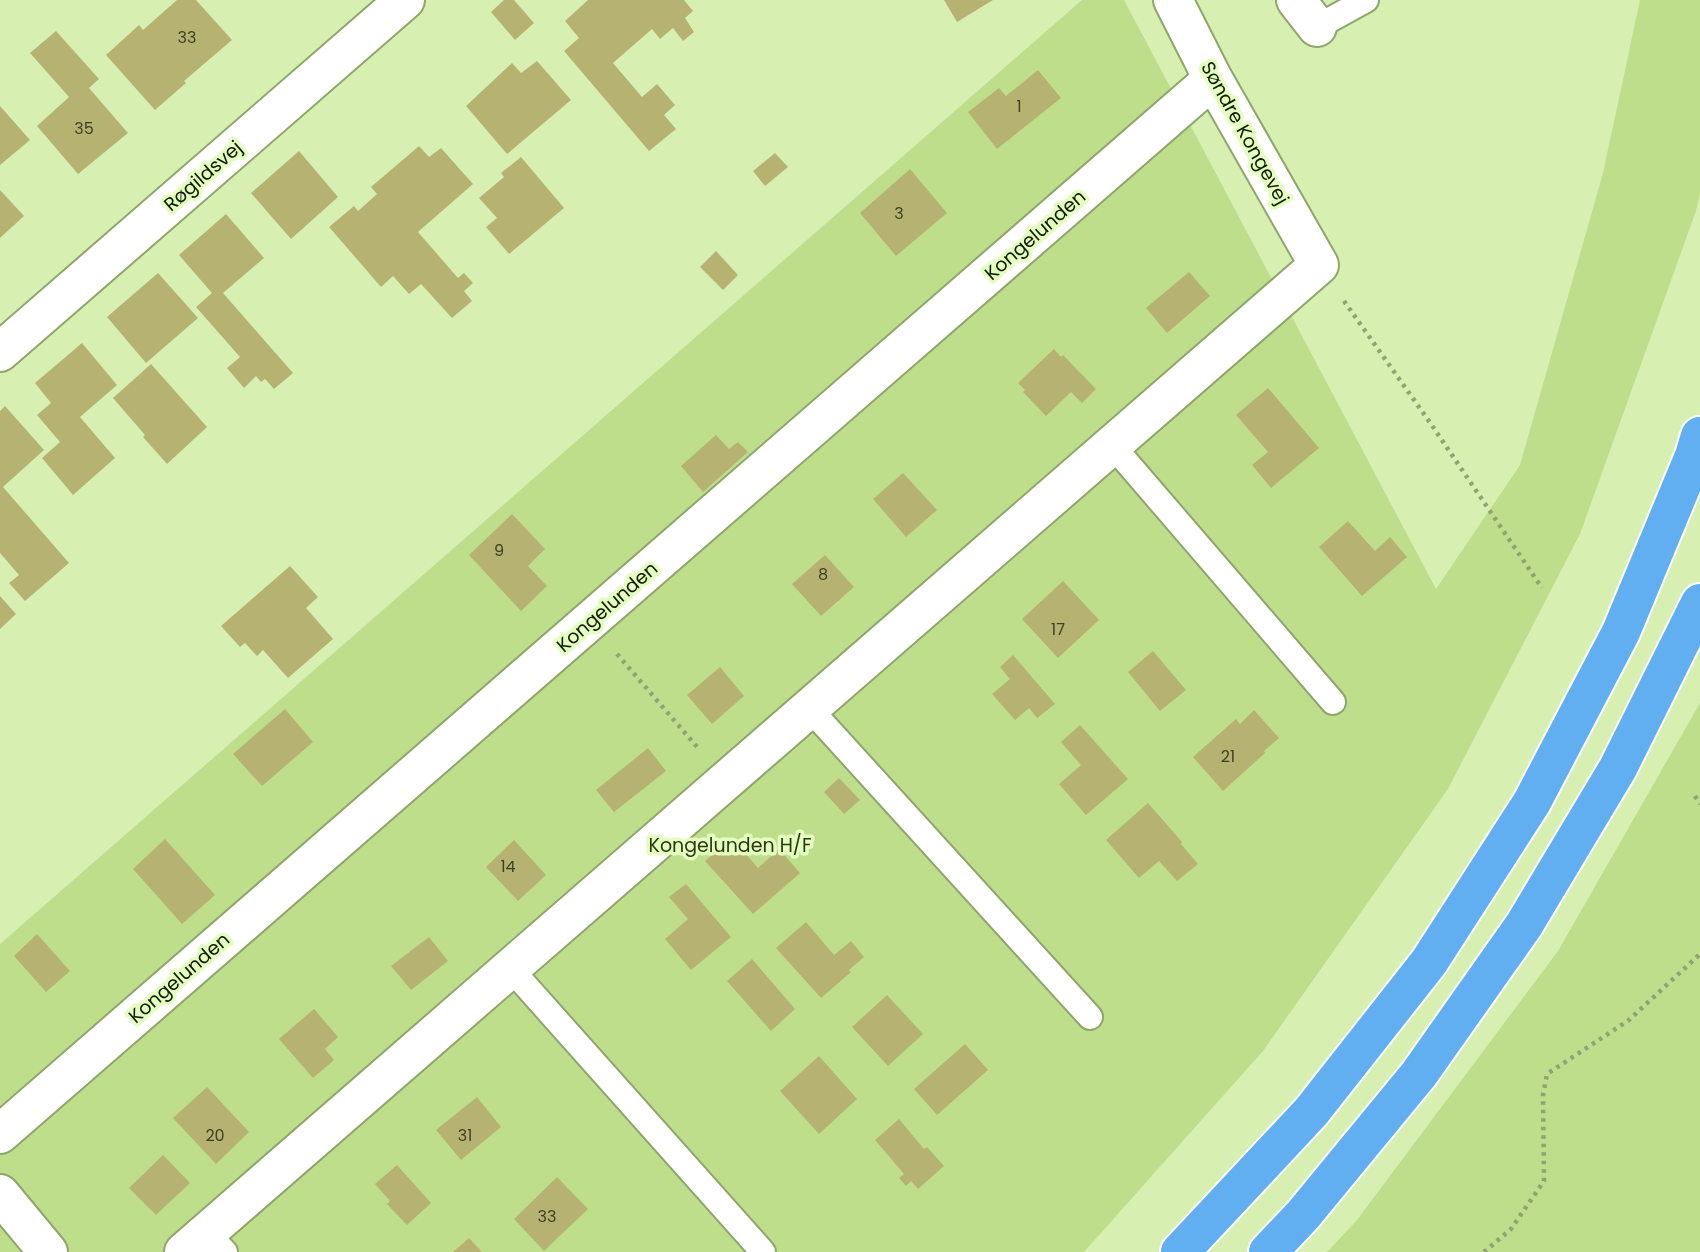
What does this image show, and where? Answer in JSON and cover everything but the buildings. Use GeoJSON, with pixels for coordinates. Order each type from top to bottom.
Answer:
{"type":"FeatureCollection","features":[{"type":"Feature","properties":{"kind":"highway"},"geometry":{"type":"LineString","coordinates":[[1180,1252],[1320,1102],[1429,962],[1525,813],[1621,632],[1700,436]]}},
{"type":"Feature","properties":{"kind":"highway"},"geometry":{"type":"LineString","coordinates":[[1268,1252],[1303,1216],[1419,1074],[1524,925],[1618,768],[1700,603]]}},
{"type":"Feature","properties":{"kind":"street","name":"Røgildsvej"},"geometry":{"type":"LineString","coordinates":[[0,352],[405,0]]}},
{"type":"Feature","properties":{"kind":"street","name":"Søndre Kongevej"},"geometry":{"type":"LineString","coordinates":[[1173,0],[1213,79],[1319,265]]}},
{"type":"Feature","properties":{"kind":"street","name":"Kongelunden"},"geometry":{"type":"LineString","coordinates":[[0,1134],[1213,79]]}},
{"type":"Feature","properties":{"kind":"street"},"geometry":{"type":"LineString","coordinates":[[205,1245],[510,968],[1319,265]]}},
{"type":"Feature","properties":{"kind":"street"},"geometry":{"type":"LineString","coordinates":[[0,1194],[48,1252]]}},
{"type":"Feature","properties":{"kind":"lane"},"geometry":{"type":"LineString","coordinates":[[1307,13],[1366,0]]}},
{"type":"Feature","properties":{"kind":"lane"},"geometry":{"type":"LineString","coordinates":[[1112,445],[1333,702]]}},
{"type":"Feature","properties":{"kind":"lane"},"geometry":{"type":"LineString","coordinates":[[809,708],[1090,1017]]}},
{"type":"Feature","properties":{"kind":"lane"},"geometry":{"type":"LineString","coordinates":[[510,968],[763,1252]]}},
{"type":"Feature","properties":{"kind":"path"},"geometry":{"type":"LineString","coordinates":[[1319,265],[1542,588]]}},
{"type":"Feature","properties":{"kind":"path"},"geometry":{"type":"LineString","coordinates":[[589,622],[725,781]]}},
{"type":"Feature","properties":{"kind":"path"},"geometry":{"type":"LineString","coordinates":[[1695,796],[1700,803]]}},
{"type":"Feature","properties":{"kind":"path"},"geometry":{"type":"LineString","coordinates":[[1484,1252],[1511,1229],[1544,1181],[1544,1095],[1547,1074],[1629,1020],[1700,954]]}},
{"type":"Feature","properties":{"kind":"green space","name":"Kongelunden H/F"},"geometry":{"type":"Polygon","coordinates":[[[1082,0],[1124,0],[1436,589],[1520,465],[1603,173],[1640,0],[1700,0],[1700,193],[1696,211],[1580,534],[1448,789],[1263,1051],[1084,1252],[0,1252],[0,944],[1082,0]]]}},
{"type":"Feature","properties":{"kind":"green space"},"geometry":{"type":"Polygon","coordinates":[[[1700,703],[1700,1252],[1327,1252],[1357,1220],[1558,951],[1700,703]]]}}]}
